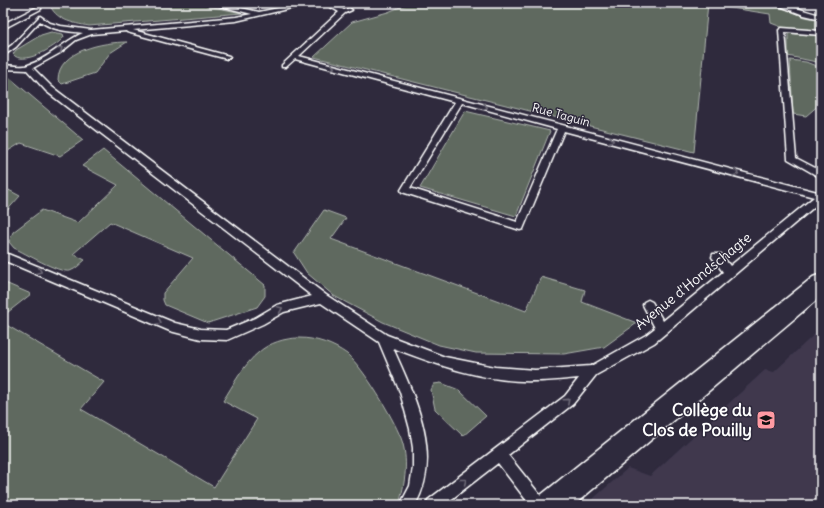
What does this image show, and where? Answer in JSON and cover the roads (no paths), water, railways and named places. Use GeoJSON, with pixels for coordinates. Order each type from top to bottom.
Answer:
{"type":"FeatureCollection","features":[{"type":"Feature","properties":{"kind":"street"},"geometry":{"type":"LineString","coordinates":[[551,505],[821,283]]}},
{"type":"Feature","properties":{"kind":"lane"},"geometry":{"type":"LineString","coordinates":[[211,3],[260,14]]}},
{"type":"Feature","properties":{"kind":"lane"},"geometry":{"type":"LineString","coordinates":[[40,18],[60,28],[91,32],[236,19],[310,3]]}},
{"type":"Feature","properties":{"kind":"lane"},"geometry":{"type":"LineString","coordinates":[[284,66],[346,11],[327,3]]}},
{"type":"Feature","properties":{"kind":"lane"},"geometry":{"type":"LineString","coordinates":[[776,3],[806,14],[821,17]]}},
{"type":"Feature","properties":{"kind":"lane"},"geometry":{"type":"LineString","coordinates":[[3,27],[38,6],[40,18]]}},
{"type":"Feature","properties":{"kind":"lane"},"geometry":{"type":"LineString","coordinates":[[4,52],[14,46],[40,18]]}},
{"type":"Feature","properties":{"kind":"lane"},"geometry":{"type":"LineString","coordinates":[[121,29],[228,57]]}},
{"type":"Feature","properties":{"kind":"lane"},"geometry":{"type":"LineString","coordinates":[[821,34],[782,30],[792,160],[821,175]]}},
{"type":"Feature","properties":{"kind":"lane"},"geometry":{"type":"LineString","coordinates":[[3,67],[30,68],[58,52],[74,39],[91,32]]}},
{"type":"Feature","properties":{"kind":"lane","name":"Rue Taguin"},"geometry":{"type":"LineString","coordinates":[[294,57],[821,196]]}},
{"type":"Feature","properties":{"kind":"lane"},"geometry":{"type":"LineString","coordinates":[[30,68],[49,89],[322,298],[383,339],[445,362],[495,373],[535,376],[592,371]]}},
{"type":"Feature","properties":{"kind":"lane"},"geometry":{"type":"LineString","coordinates":[[460,100],[404,190],[520,226],[562,127]]}},
{"type":"Feature","properties":{"kind":"lane","name":"Avenue d'Hondschagte"},"geometry":{"type":"LineString","coordinates":[[433,505],[570,400],[592,371],[650,339],[662,330],[821,196]]}},
{"type":"Feature","properties":{"kind":"lane"},"geometry":{"type":"LineString","coordinates":[[3,256],[174,328],[201,334],[226,335],[260,321],[281,308],[322,298]]}},
{"type":"Feature","properties":{"kind":"lane"},"geometry":{"type":"LineString","coordinates":[[717,257],[729,273]]}},
{"type":"Feature","properties":{"kind":"lane"},"geometry":{"type":"LineString","coordinates":[[648,304],[662,330]]}},
{"type":"Feature","properties":{"kind":"lane"},"geometry":{"type":"LineString","coordinates":[[383,339],[411,404],[420,448],[416,486],[407,505]]}},
{"type":"Feature","properties":{"kind":"lane"},"geometry":{"type":"LineString","coordinates":[[499,454],[539,505]]}},
{"type":"Feature","properties":{"kind":"place","name":"Collège du Clos de Pouilly"},"geometry":{"type":"Point","coordinates":[766,420]}}]}
